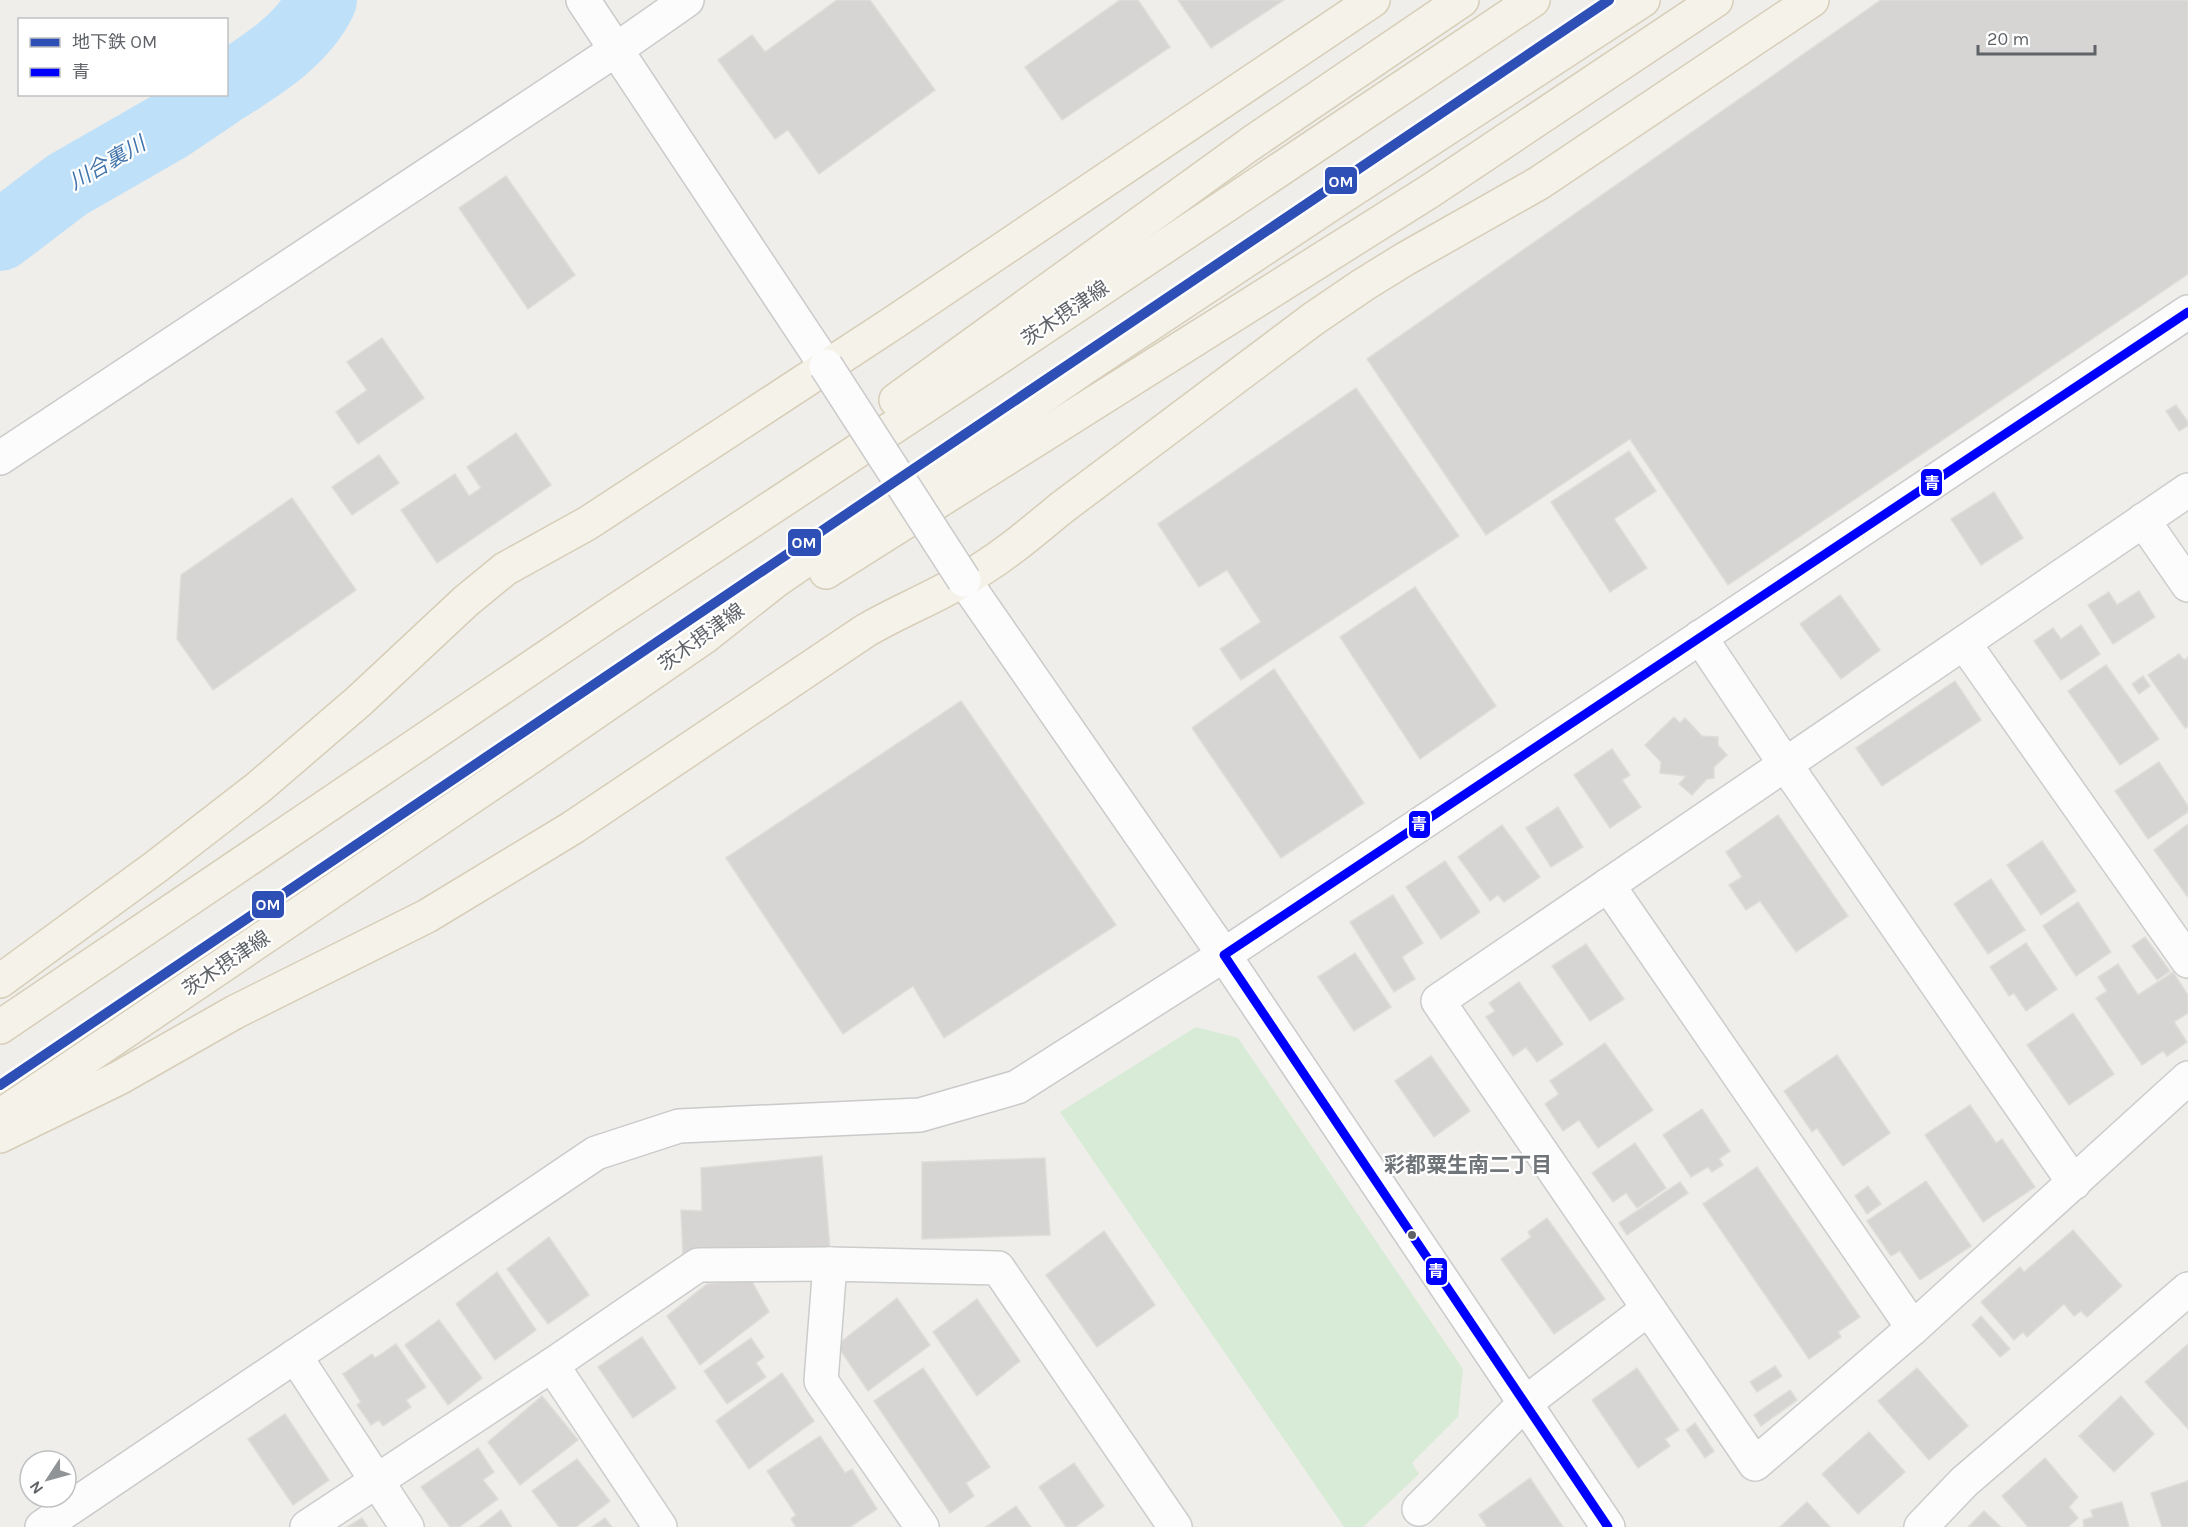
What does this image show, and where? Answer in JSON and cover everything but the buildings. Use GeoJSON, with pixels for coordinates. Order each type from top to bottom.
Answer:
{"type":"FeatureCollection","features":[{"type":"Feature","properties":{"kind":"main road"},"geometry":{"type":"LineString","coordinates":[[0,981],[197,835],[295,756],[400,664],[466,601],[498,575],[588,523],[1095,189],[1373,0]]}},
{"type":"Feature","properties":{"kind":"main road"},"geometry":{"type":"LineString","coordinates":[[665,578],[684,555],[928,376],[1250,144],[1462,0]]}},
{"type":"Feature","properties":{"kind":"main road","name":"茨木摂津線"},"geometry":{"type":"LineString","coordinates":[[0,1027],[665,578],[1533,0]]}},
{"type":"Feature","properties":{"kind":"main road","name":"茨木摂津線"},"geometry":{"type":"LineString","coordinates":[[0,1116],[703,638],[774,582],[1084,368],[1643,0]]}},
{"type":"Feature","properties":{"kind":"main road"},"geometry":{"type":"LineString","coordinates":[[703,638],[785,598],[1290,280],[1430,191],[1716,0]]}},
{"type":"Feature","properties":{"kind":"main road"},"geometry":{"type":"LineString","coordinates":[[0,1136],[119,1078],[235,1012],[372,945],[461,896],[572,828],[865,631],[895,613],[964,580],[1035,530],[1069,502],[1323,312],[1405,259],[1539,183],[1812,0]]}},
{"type":"Feature","properties":{"kind":"street"},"geometry":{"type":"LineString","coordinates":[[583,0],[826,366],[964,580],[1224,955],[1608,1527]]}},
{"type":"Feature","properties":{"kind":"street"},"geometry":{"type":"LineString","coordinates":[[0,458],[617,50],[687,0]]}},
{"type":"Feature","properties":{"kind":"street"},"geometry":{"type":"LineString","coordinates":[[42,1527],[596,1153],[679,1126],[920,1115],[1017,1087],[1224,955],[2188,312]]}},
{"type":"Feature","properties":{"kind":"street"},"geometry":{"type":"LineString","coordinates":[[2188,490],[1437,1001],[1755,1464],[1913,1328],[2188,1078]]}},
{"type":"Feature","properties":{"kind":"street"},"geometry":{"type":"LineString","coordinates":[[2143,520],[2188,585]]}},
{"type":"Feature","properties":{"kind":"street"},"geometry":{"type":"LineString","coordinates":[[1700,637],[2074,1183]]}},
{"type":"Feature","properties":{"kind":"street"},"geometry":{"type":"LineString","coordinates":[[1964,643],[2188,962]]}},
{"type":"Feature","properties":{"kind":"street"},"geometry":{"type":"LineString","coordinates":[[1608,885],[1913,1328]]}},
{"type":"Feature","properties":{"kind":"street"},"geometry":{"type":"LineString","coordinates":[[307,1527],[552,1365],[698,1264],[830,1264],[998,1268],[1175,1527]]}},
{"type":"Feature","properties":{"kind":"street"},"geometry":{"type":"LineString","coordinates":[[830,1264],[821,1381],[922,1527]]}},
{"type":"Feature","properties":{"kind":"street"},"geometry":{"type":"LineString","coordinates":[[1921,1527],[1964,1482],[2185,1297]]}},
{"type":"Feature","properties":{"kind":"street"},"geometry":{"type":"LineString","coordinates":[[1417,1521],[1524,1404],[1648,1309]]}},
{"type":"Feature","properties":{"kind":"street"},"geometry":{"type":"LineString","coordinates":[[295,1356],[407,1527]]}},
{"type":"Feature","properties":{"kind":"street"},"geometry":{"type":"LineString","coordinates":[[552,1365],[660,1527]]}},
{"type":"Feature","properties":{"kind":"green space"},"geometry":{"type":"Polygon","coordinates":[[[1196,1027],[1238,1038],[1463,1369],[1458,1417],[1412,1463],[1419,1474],[1363,1527],[1344,1527],[1060,1112],[1196,1027]]]}},
{"type":"Feature","properties":{"kind":"waterway","name":"川合裏川"},"geometry":{"type":"LineString","coordinates":[[228,87],[267,61],[293,39],[314,14],[322,0]]}},
{"type":"Feature","properties":{"kind":"waterway","name":"川合裏川"},"geometry":{"type":"LineString","coordinates":[[0,236],[67,185],[168,127],[214,96]]}},
{"type":"Feature","properties":{"kind":"metro line","name":"OM"},"geometry":{"type":"LineString","coordinates":[[0,1085],[1609,0]]}},
{"type":"Feature","properties":{"kind":"transit line","name":"青"},"geometry":{"type":"LineString","coordinates":[[1608,1527],[1224,955],[2188,312]]}},
{"type":"Feature","properties":{"kind":"district","name":"彩都粟生南二丁目"},"geometry":{"type":"Point","coordinates":[1468,1165]}}]}
